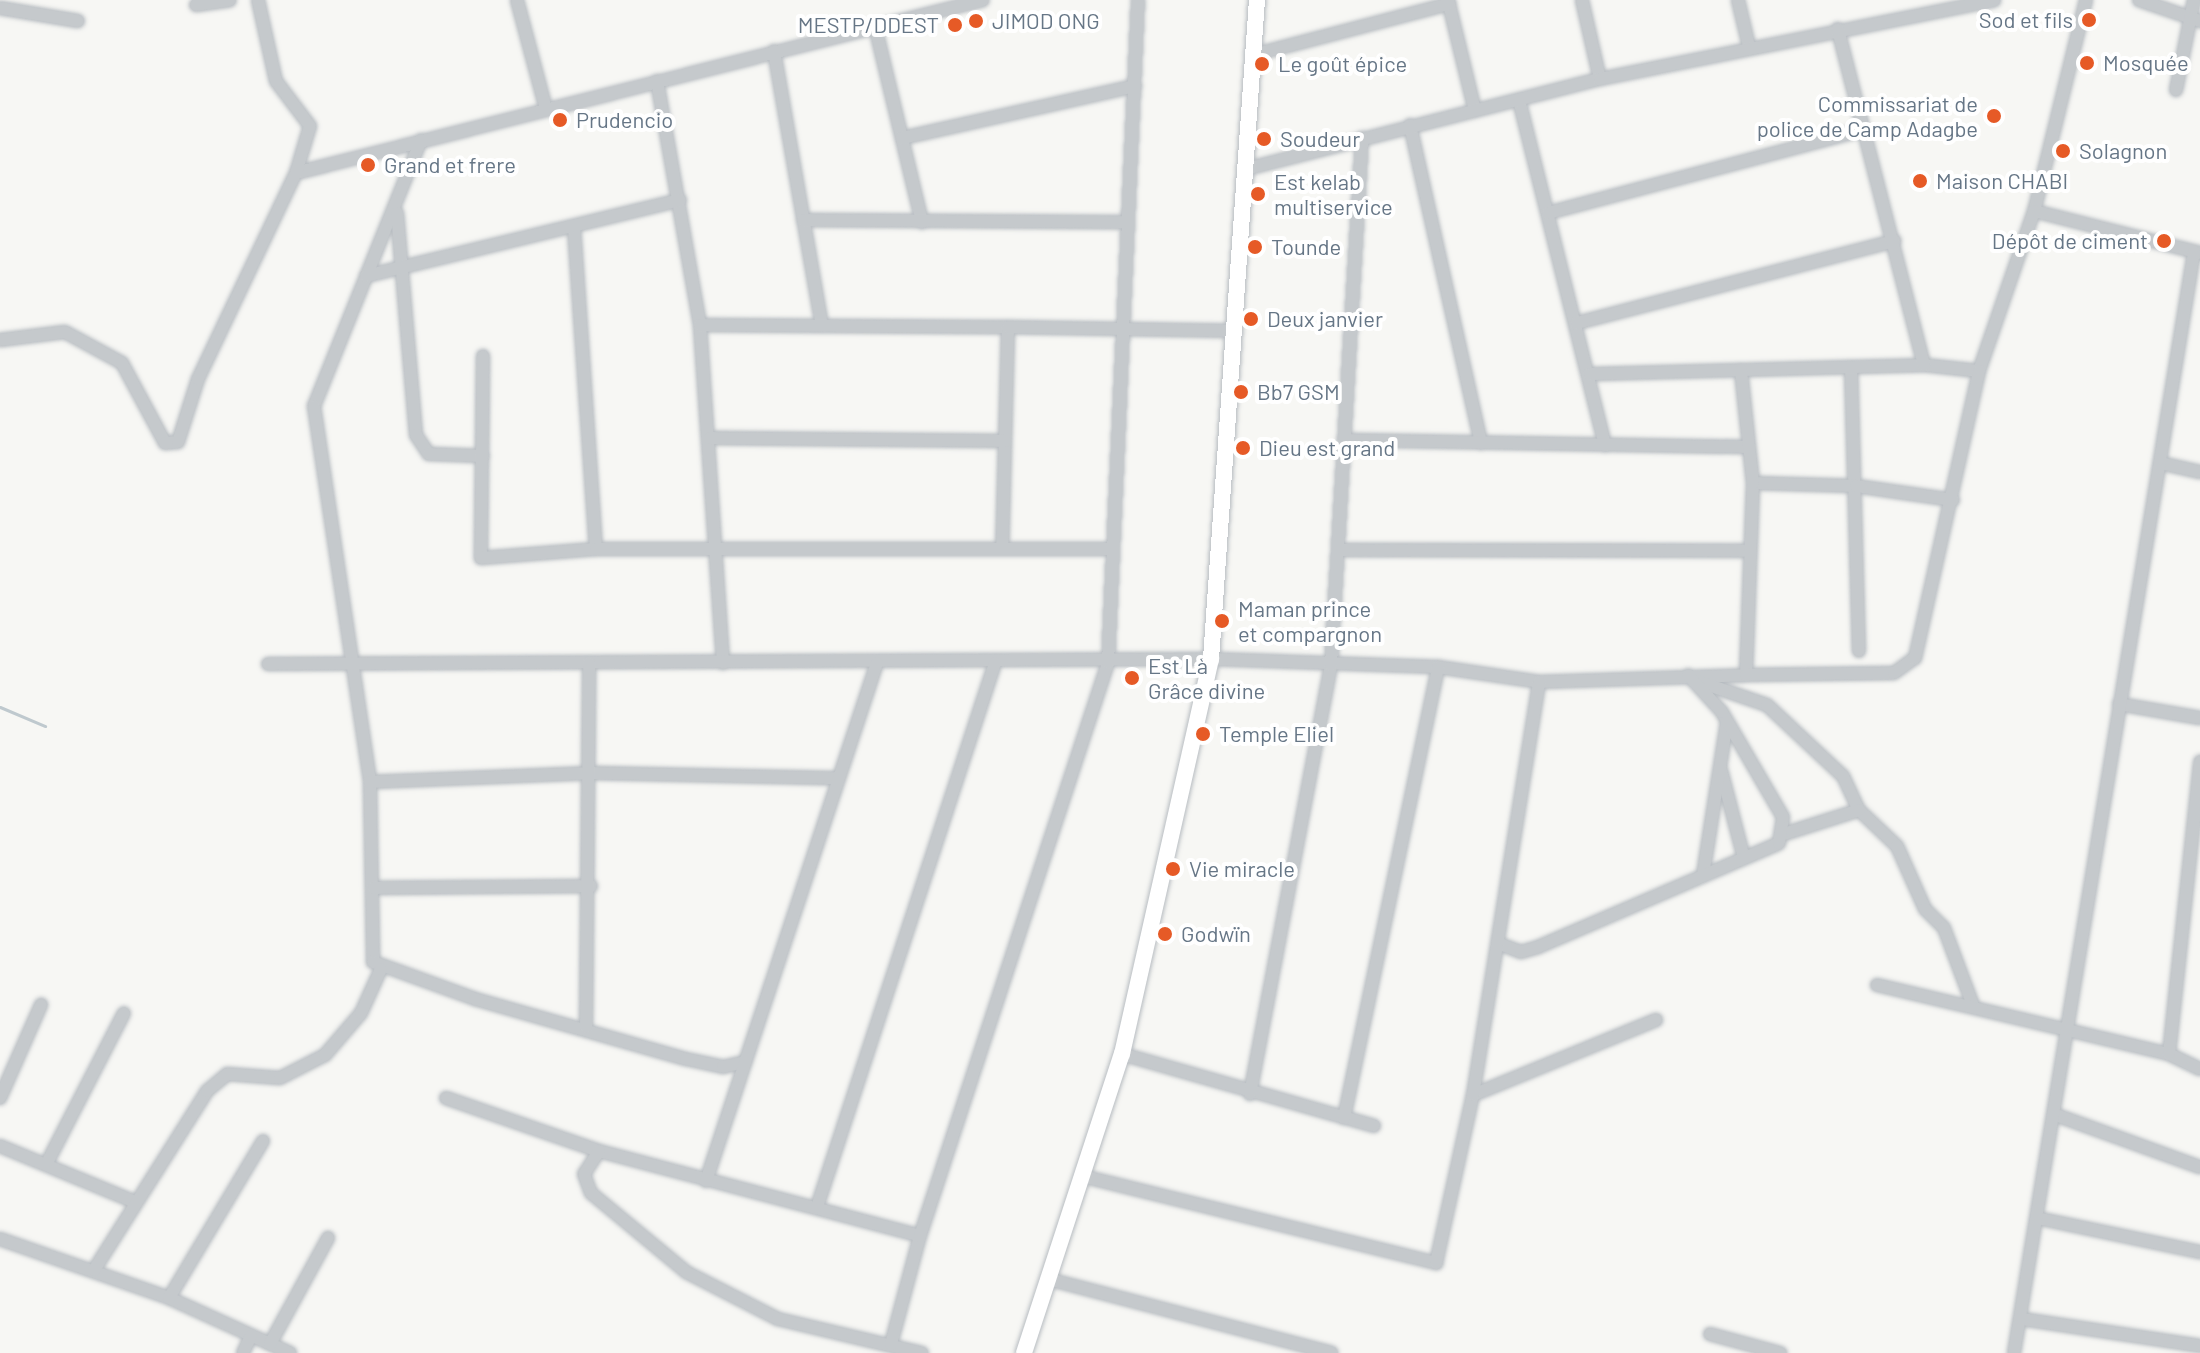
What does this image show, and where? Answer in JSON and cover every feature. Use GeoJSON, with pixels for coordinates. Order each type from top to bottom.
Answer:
{"type":"FeatureCollection","features":[{"type":"Feature","properties":{"kind":"street"},"geometry":{"type":"LineString","coordinates":[[196,5],[230,0]]}},
{"type":"Feature","properties":{"kind":"street"},"geometry":{"type":"LineString","coordinates":[[0,340],[65,332],[122,363],[165,443],[178,442],[198,379],[296,173],[310,126],[276,81],[258,0]]}},
{"type":"Feature","properties":{"kind":"street"},"geometry":{"type":"LineString","coordinates":[[517,0],[546,109]]}},
{"type":"Feature","properties":{"kind":"street"},"geometry":{"type":"LineString","coordinates":[[891,1344],[920,1236],[1108,663],[1125,222],[1138,0]]}},
{"type":"Feature","properties":{"kind":"street"},"geometry":{"type":"LineString","coordinates":[[1024,1353],[1122,1054],[1211,659],[1257,0]]}},
{"type":"Feature","properties":{"kind":"street"},"geometry":{"type":"LineString","coordinates":[[1582,0],[1600,79]]}},
{"type":"Feature","properties":{"kind":"street"},"geometry":{"type":"LineString","coordinates":[[1738,0],[1749,46]]}},
{"type":"Feature","properties":{"kind":"street"},"geometry":{"type":"LineString","coordinates":[[1246,169],[1600,79],[1749,46],[1994,0]]}},
{"type":"Feature","properties":{"kind":"street"},"geometry":{"type":"LineString","coordinates":[[268,664],[1108,663],[1211,659],[1438,667],[1539,682],[1692,678],[1726,681],[1746,675],[1894,673],[1906,667],[1922,634],[1979,371],[2034,211],[2086,0]]}},
{"type":"Feature","properties":{"kind":"street"},"geometry":{"type":"LineString","coordinates":[[2139,0],[2194,20]]}},
{"type":"Feature","properties":{"kind":"street"},"geometry":{"type":"LineString","coordinates":[[2176,90],[2194,20],[2194,0]]}},
{"type":"Feature","properties":{"kind":"street"},"geometry":{"type":"LineString","coordinates":[[296,173],[976,1]]}},
{"type":"Feature","properties":{"kind":"street"},"geometry":{"type":"LineString","coordinates":[[1253,55],[1449,2],[1475,111]]}},
{"type":"Feature","properties":{"kind":"street"},"geometry":{"type":"LineString","coordinates":[[0,8],[78,21]]}},
{"type":"Feature","properties":{"kind":"street"},"geometry":{"type":"LineString","coordinates":[[875,26],[922,222]]}},
{"type":"Feature","properties":{"kind":"street"},"geometry":{"type":"LineString","coordinates":[[1838,29],[1895,241],[1924,365]]}},
{"type":"Feature","properties":{"kind":"street"},"geometry":{"type":"LineString","coordinates":[[774,51],[822,326]]}},
{"type":"Feature","properties":{"kind":"street"},"geometry":{"type":"LineString","coordinates":[[657,81],[700,325],[723,663]]}},
{"type":"Feature","properties":{"kind":"street"},"geometry":{"type":"LineString","coordinates":[[902,138],[1135,86]]}},
{"type":"Feature","properties":{"kind":"street"},"geometry":{"type":"LineString","coordinates":[[1519,100],[1590,374],[1605,445]]}},
{"type":"Feature","properties":{"kind":"street"},"geometry":{"type":"LineString","coordinates":[[1410,125],[1481,443]]}},
{"type":"Feature","properties":{"kind":"street"},"geometry":{"type":"LineString","coordinates":[[1548,213],[1863,130]]}},
{"type":"Feature","properties":{"kind":"street"},"geometry":{"type":"LineString","coordinates":[[1250,1094],[1331,665],[1362,138]]}},
{"type":"Feature","properties":{"kind":"street"},"geometry":{"type":"LineString","coordinates":[[421,140],[396,211],[366,276],[314,406],[370,782],[374,888],[371,952],[381,969],[686,1059],[723,1067],[745,1062]]}},
{"type":"Feature","properties":{"kind":"street"},"geometry":{"type":"LineString","coordinates":[[366,276],[680,200]]}},
{"type":"Feature","properties":{"kind":"street"},"geometry":{"type":"LineString","coordinates":[[396,211],[422,450],[483,456]]}},
{"type":"Feature","properties":{"kind":"street"},"geometry":{"type":"LineString","coordinates":[[2014,1353],[2056,1115],[2119,704],[2197,253],[2034,211]]}},
{"type":"Feature","properties":{"kind":"street"},"geometry":{"type":"LineString","coordinates":[[803,220],[1125,222]]}},
{"type":"Feature","properties":{"kind":"street"},"geometry":{"type":"LineString","coordinates":[[574,227],[596,549]]}},
{"type":"Feature","properties":{"kind":"street"},"geometry":{"type":"LineString","coordinates":[[1577,323],[1895,241]]}},
{"type":"Feature","properties":{"kind":"street"},"geometry":{"type":"LineString","coordinates":[[700,325],[1235,331]]}},
{"type":"Feature","properties":{"kind":"street"},"geometry":{"type":"LineString","coordinates":[[1002,549],[1008,327]]}},
{"type":"Feature","properties":{"kind":"street"},"geometry":{"type":"LineString","coordinates":[[483,356],[481,558],[596,549],[1112,549]]}},
{"type":"Feature","properties":{"kind":"street"},"geometry":{"type":"LineString","coordinates":[[1590,374],[1924,365],[1979,371]]}},
{"type":"Feature","properties":{"kind":"street"},"geometry":{"type":"LineString","coordinates":[[1851,367],[1859,651]]}},
{"type":"Feature","properties":{"kind":"street"},"geometry":{"type":"LineString","coordinates":[[1741,370],[1753,483],[1746,675]]}},
{"type":"Feature","properties":{"kind":"street"},"geometry":{"type":"LineString","coordinates":[[710,438],[1005,441]]}},
{"type":"Feature","properties":{"kind":"street"},"geometry":{"type":"LineString","coordinates":[[1344,440],[1749,447]]}},
{"type":"Feature","properties":{"kind":"street"},"geometry":{"type":"LineString","coordinates":[[2160,463],[2200,472]]}},
{"type":"Feature","properties":{"kind":"street"},"geometry":{"type":"LineString","coordinates":[[1753,483],[1856,486],[1953,500]]}},
{"type":"Feature","properties":{"kind":"street"},"geometry":{"type":"LineString","coordinates":[[1338,550],[1749,551]]}},
{"type":"Feature","properties":{"kind":"street"},"geometry":{"type":"LineString","coordinates":[[586,1027],[593,773],[589,663]]}},
{"type":"Feature","properties":{"kind":"street"},"geometry":{"type":"LineString","coordinates":[[706,1181],[877,663]]}},
{"type":"Feature","properties":{"kind":"street"},"geometry":{"type":"LineString","coordinates":[[817,1207],[995,663]]}},
{"type":"Feature","properties":{"kind":"street"},"geometry":{"type":"LineString","coordinates":[[1344,1118],[1438,667]]}},
{"type":"Feature","properties":{"kind":"street"},"geometry":{"type":"LineString","coordinates":[[1500,944],[1521,952],[1538,947],[1779,843],[1784,834],[1783,817],[1724,717],[1692,678]]}},
{"type":"Feature","properties":{"kind":"street"},"geometry":{"type":"LineString","coordinates":[[1703,875],[1720,767],[1726,681]]}},
{"type":"Feature","properties":{"kind":"street"},"geometry":{"type":"LineString","coordinates":[[1726,681],[1767,705],[1818,748],[1843,776],[1859,810],[1897,846],[1925,909],[1944,928],[1973,1005]]}},
{"type":"Feature","properties":{"kind":"street"},"geometry":{"type":"LineString","coordinates":[[1082,1176],[1436,1263],[1473,1095],[1500,944],[1539,682]]}},
{"type":"Feature","properties":{"kind":"street"},"geometry":{"type":"LineString","coordinates":[[2119,704],[2200,718]]}},
{"type":"Feature","properties":{"kind":"street"},"geometry":{"type":"LineString","coordinates":[[2169,1054],[2200,762]]}},
{"type":"Feature","properties":{"kind":"street"},"geometry":{"type":"LineString","coordinates":[[1720,767],[1744,858]]}},
{"type":"Feature","properties":{"kind":"street"},"geometry":{"type":"LineString","coordinates":[[370,782],[593,773],[838,778]]}},
{"type":"Feature","properties":{"kind":"street"},"geometry":{"type":"LineString","coordinates":[[1784,834],[1859,810]]}},
{"type":"Feature","properties":{"kind":"street"},"geometry":{"type":"LineString","coordinates":[[374,888],[591,886]]}},
{"type":"Feature","properties":{"kind":"street"},"geometry":{"type":"LineString","coordinates":[[94,1270],[133,1201],[217,1081],[232,1074],[280,1078],[306,1068],[338,1044],[381,969]]}},
{"type":"Feature","properties":{"kind":"street"},"geometry":{"type":"LineString","coordinates":[[1877,985],[1973,1005],[2067,1032],[2169,1054],[2200,1069]]}},
{"type":"Feature","properties":{"kind":"street"},"geometry":{"type":"LineString","coordinates":[[0,1098],[41,1005]]}},
{"type":"Feature","properties":{"kind":"street"},"geometry":{"type":"LineString","coordinates":[[48,1161],[124,1013]]}},
{"type":"Feature","properties":{"kind":"street"},"geometry":{"type":"LineString","coordinates":[[1473,1095],[1656,1020]]}},
{"type":"Feature","properties":{"kind":"street"},"geometry":{"type":"LineString","coordinates":[[1122,1054],[1250,1094],[1374,1126]]}},
{"type":"Feature","properties":{"kind":"street"},"geometry":{"type":"LineString","coordinates":[[446,1098],[599,1151],[920,1236]]}},
{"type":"Feature","properties":{"kind":"street"},"geometry":{"type":"LineString","coordinates":[[2056,1115],[2200,1167]]}},
{"type":"Feature","properties":{"kind":"street"},"geometry":{"type":"LineString","coordinates":[[169,1298],[263,1141]]}},
{"type":"Feature","properties":{"kind":"street"},"geometry":{"type":"LineString","coordinates":[[0,1146],[48,1161],[133,1201]]}},
{"type":"Feature","properties":{"kind":"street"},"geometry":{"type":"LineString","coordinates":[[599,1151],[584,1174],[591,1193],[686,1272],[778,1319],[922,1353]]}},
{"type":"Feature","properties":{"kind":"street"},"geometry":{"type":"LineString","coordinates":[[2037,1218],[2200,1252]]}},
{"type":"Feature","properties":{"kind":"street"},"geometry":{"type":"LineString","coordinates":[[270,1344],[328,1238]]}},
{"type":"Feature","properties":{"kind":"street"},"geometry":{"type":"LineString","coordinates":[[0,1239],[169,1298],[290,1353]]}},
{"type":"Feature","properties":{"kind":"street"},"geometry":{"type":"LineString","coordinates":[[1048,1279],[1332,1353]]}},
{"type":"Feature","properties":{"kind":"street"},"geometry":{"type":"LineString","coordinates":[[2022,1319],[2200,1346]]}},
{"type":"Feature","properties":{"kind":"street"},"geometry":{"type":"LineString","coordinates":[[1710,1334],[1780,1353]]}},
{"type":"Feature","properties":{"kind":"street"},"geometry":{"type":"LineString","coordinates":[[243,1353],[251,1336]]}},
{"type":"Feature","properties":{"kind":"waterway"},"geometry":{"type":"LineString","coordinates":[[0,707],[45,726]]}},
{"type":"Feature","properties":{"kind":"place","name":"Sod et fils"},"geometry":{"type":"Point","coordinates":[2089,20]}},
{"type":"Feature","properties":{"kind":"place","name":"JIMOD ONG"},"geometry":{"type":"Point","coordinates":[976,21]}},
{"type":"Feature","properties":{"kind":"place","name":"MESTP/DDEST"},"geometry":{"type":"Point","coordinates":[955,25]}},
{"type":"Feature","properties":{"kind":"place","name":"Mosquée"},"geometry":{"type":"Point","coordinates":[2087,63]}},
{"type":"Feature","properties":{"kind":"place","name":"Le goût épice"},"geometry":{"type":"Point","coordinates":[1262,64]}},
{"type":"Feature","properties":{"kind":"place","name":"Commissariat de police de Camp Adagbe"},"geometry":{"type":"Point","coordinates":[1994,116]}},
{"type":"Feature","properties":{"kind":"place","name":"Prudencio"},"geometry":{"type":"Point","coordinates":[560,120]}},
{"type":"Feature","properties":{"kind":"place","name":"Soudeur"},"geometry":{"type":"Point","coordinates":[1264,139]}},
{"type":"Feature","properties":{"kind":"place","name":"Solagnon"},"geometry":{"type":"Point","coordinates":[2063,151]}},
{"type":"Feature","properties":{"kind":"place","name":"Grand et frere"},"geometry":{"type":"Point","coordinates":[368,165]}},
{"type":"Feature","properties":{"kind":"place","name":"Maison CHABI"},"geometry":{"type":"Point","coordinates":[1920,181]}},
{"type":"Feature","properties":{"kind":"place","name":"Est kelab multiservice"},"geometry":{"type":"Point","coordinates":[1258,194]}},
{"type":"Feature","properties":{"kind":"place","name":"Dépôt de ciment"},"geometry":{"type":"Point","coordinates":[2164,241]}},
{"type":"Feature","properties":{"kind":"place","name":"Tounde"},"geometry":{"type":"Point","coordinates":[1255,247]}},
{"type":"Feature","properties":{"kind":"place","name":"Deux janvier"},"geometry":{"type":"Point","coordinates":[1251,319]}},
{"type":"Feature","properties":{"kind":"place","name":"Bb7 GSM"},"geometry":{"type":"Point","coordinates":[1241,392]}},
{"type":"Feature","properties":{"kind":"place","name":"Dieu est grand"},"geometry":{"type":"Point","coordinates":[1243,448]}},
{"type":"Feature","properties":{"kind":"place","name":"Maman prince et compargnon"},"geometry":{"type":"Point","coordinates":[1222,621]}},
{"type":"Feature","properties":{"kind":"place","name":"Est Là Grâce divine"},"geometry":{"type":"Point","coordinates":[1132,678]}},
{"type":"Feature","properties":{"kind":"place","name":"Temple Eliel"},"geometry":{"type":"Point","coordinates":[1203,734]}},
{"type":"Feature","properties":{"kind":"place","name":"Vie miracle"},"geometry":{"type":"Point","coordinates":[1173,869]}},
{"type":"Feature","properties":{"kind":"place","name":"Godwïn"},"geometry":{"type":"Point","coordinates":[1165,934]}}]}
